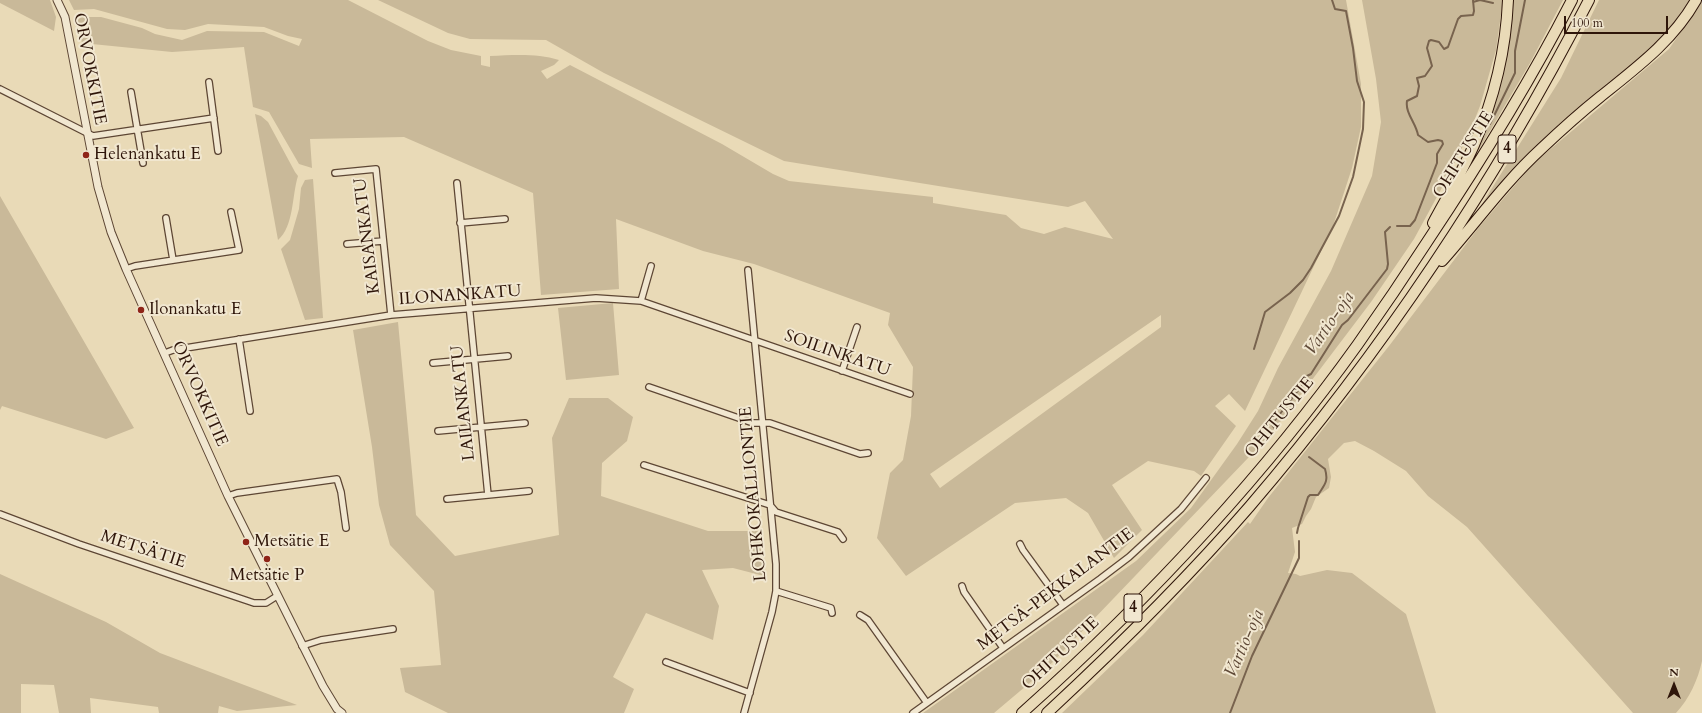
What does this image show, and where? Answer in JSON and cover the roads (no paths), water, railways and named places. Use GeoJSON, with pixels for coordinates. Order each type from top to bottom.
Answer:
{"type":"FeatureCollection","features":[{"type":"Feature","properties":{"kind":"highway"},"geometry":{"type":"LineString","coordinates":[[1403,278],[1464,166],[1484,118],[1504,45],[1508,0]]}},
{"type":"Feature","properties":{"kind":"highway","name":"OHITUSTIE"},"geometry":{"type":"LineString","coordinates":[[1022,713],[1059,680],[1138,602],[1237,496],[1344,363],[1403,278],[1476,168],[1501,127],[1572,0]]}},
{"type":"Feature","properties":{"kind":"highway","name":"OHITUSTIE"},"geometry":{"type":"LineString","coordinates":[[1047,713],[1142,623],[1250,506],[1371,353],[1462,222],[1507,148],[1589,0]]}},
{"type":"Feature","properties":{"kind":"highway"},"geometry":{"type":"LineString","coordinates":[[1414,292],[1519,171],[1566,126],[1657,50],[1681,23],[1696,0]]}},
{"type":"Feature","properties":{"kind":"street","name":"ORVOKKITIE"},"geometry":{"type":"LineString","coordinates":[[57,0],[65,17],[86,132],[98,187],[106,216],[126,269],[228,496],[323,686],[337,709],[342,713]]}},
{"type":"Feature","properties":{"kind":"street"},"geometry":{"type":"LineString","coordinates":[[209,82],[218,152]]}},
{"type":"Feature","properties":{"kind":"street"},"geometry":{"type":"LineString","coordinates":[[0,88],[93,136],[214,118]]}},
{"type":"Feature","properties":{"kind":"street"},"geometry":{"type":"LineString","coordinates":[[131,92],[143,163]]}},
{"type":"Feature","properties":{"kind":"street","name":"KAISANKATU"},"geometry":{"type":"LineString","coordinates":[[335,173],[376,169],[391,315]]}},
{"type":"Feature","properties":{"kind":"street","name":"LAILANKATU"},"geometry":{"type":"LineString","coordinates":[[457,183],[468,309],[488,495]]}},
{"type":"Feature","properties":{"kind":"street"},"geometry":{"type":"LineString","coordinates":[[126,269],[239,250],[231,212]]}},
{"type":"Feature","properties":{"kind":"street"},"geometry":{"type":"LineString","coordinates":[[166,218],[173,260]]}},
{"type":"Feature","properties":{"kind":"street"},"geometry":{"type":"LineString","coordinates":[[460,223],[505,219]]}},
{"type":"Feature","properties":{"kind":"street"},"geometry":{"type":"LineString","coordinates":[[347,244],[383,241]]}},
{"type":"Feature","properties":{"kind":"street"},"geometry":{"type":"LineString","coordinates":[[641,301],[651,266]]}},
{"type":"Feature","properties":{"kind":"street","name":"LOHKOKALLIONTIE"},"geometry":{"type":"LineString","coordinates":[[744,713],[772,612],[776,591],[776,564],[748,270]]}},
{"type":"Feature","properties":{"kind":"street","name":"ILONANKATU"},"geometry":{"type":"LineString","coordinates":[[165,353],[173,350],[240,338],[391,315],[596,298],[641,301],[754,340]]}},
{"type":"Feature","properties":{"kind":"street"},"geometry":{"type":"LineString","coordinates":[[842,371],[857,327]]}},
{"type":"Feature","properties":{"kind":"street"},"geometry":{"type":"LineString","coordinates":[[240,338],[250,411]]}},
{"type":"Feature","properties":{"kind":"street","name":"SOILINKATU"},"geometry":{"type":"LineString","coordinates":[[754,340],[910,394]]}},
{"type":"Feature","properties":{"kind":"street"},"geometry":{"type":"LineString","coordinates":[[433,363],[508,356]]}},
{"type":"Feature","properties":{"kind":"street"},"geometry":{"type":"LineString","coordinates":[[649,387],[753,424],[770,424],[860,454],[868,454]]}},
{"type":"Feature","properties":{"kind":"street"},"geometry":{"type":"LineString","coordinates":[[438,431],[525,423]]}},
{"type":"Feature","properties":{"kind":"street"},"geometry":{"type":"LineString","coordinates":[[644,464],[770,505],[776,512],[838,532],[843,539]]}},
{"type":"Feature","properties":{"kind":"street","name":"METSÄ-PEKKALANTIE"},"geometry":{"type":"LineString","coordinates":[[913,713],[1129,557],[1181,509],[1206,478]]}},
{"type":"Feature","properties":{"kind":"street"},"geometry":{"type":"LineString","coordinates":[[228,496],[244,492],[337,479],[341,492],[346,528]]}},
{"type":"Feature","properties":{"kind":"street"},"geometry":{"type":"LineString","coordinates":[[446,499],[529,491]]}},
{"type":"Feature","properties":{"kind":"street","name":"METSÄTIE"},"geometry":{"type":"LineString","coordinates":[[0,514],[79,544],[254,603],[266,602],[277,596]]}},
{"type":"Feature","properties":{"kind":"street"},"geometry":{"type":"LineString","coordinates":[[1020,544],[1063,605]]}},
{"type":"Feature","properties":{"kind":"street"},"geometry":{"type":"LineString","coordinates":[[962,586],[964,592],[1003,648]]}},
{"type":"Feature","properties":{"kind":"street"},"geometry":{"type":"LineString","coordinates":[[776,591],[831,608],[832,613]]}},
{"type":"Feature","properties":{"kind":"street"},"geometry":{"type":"LineString","coordinates":[[860,615],[868,620],[927,703]]}},
{"type":"Feature","properties":{"kind":"street"},"geometry":{"type":"LineString","coordinates":[[302,646],[321,640],[393,630]]}},
{"type":"Feature","properties":{"kind":"street"},"geometry":{"type":"LineString","coordinates":[[666,662],[750,693]]}},
{"type":"Feature","properties":{"kind":"waterway"},"geometry":{"type":"LineString","coordinates":[[1254,349],[1265,312],[1290,293],[1303,280],[1311,268],[1339,216],[1353,177],[1363,129],[1364,102],[1357,81],[1346,11],[1335,9],[1332,0]]}},
{"type":"Feature","properties":{"kind":"waterway","name":"Vartio-oja"},"geometry":{"type":"LineString","coordinates":[[1397,226],[1410,226],[1415,220],[1437,163],[1437,154],[1443,144],[1442,141],[1438,140],[1428,142],[1418,135],[1409,114],[1407,101],[1417,96],[1419,86],[1417,78],[1425,76],[1432,66],[1427,48],[1429,41],[1439,42],[1444,49],[1448,47],[1458,19],[1461,16],[1473,15],[1473,0]]}},
{"type":"Feature","properties":{"kind":"waterway"},"geometry":{"type":"LineString","coordinates":[[1473,2],[1480,0],[1493,3]]}},
{"type":"Feature","properties":{"kind":"waterway"},"geometry":{"type":"LineString","coordinates":[[1490,124],[1515,73],[1515,51],[1525,0]]}},
{"type":"Feature","properties":{"kind":"waterway","name":"Vartio-oja"},"geometry":{"type":"LineString","coordinates":[[1275,429],[1272,425],[1273,423],[1303,384],[1305,377],[1311,374],[1342,325],[1348,320],[1387,269],[1388,264],[1385,232],[1390,227]]}},
{"type":"Feature","properties":{"kind":"waterway","name":"Vartio-oja"},"geometry":{"type":"LineString","coordinates":[[1297,533],[1308,497],[1310,495],[1318,495],[1326,480],[1325,469],[1309,457]]}},
{"type":"Feature","properties":{"kind":"waterway","name":"Vartio-oja"},"geometry":{"type":"LineString","coordinates":[[1230,713],[1252,656],[1299,558],[1299,541]]}},
{"type":"Feature","properties":{"kind":"place","name":"Helenankatu E"},"geometry":{"type":"Point","coordinates":[86,155]}},
{"type":"Feature","properties":{"kind":"place","name":"Ilonankatu E"},"geometry":{"type":"Point","coordinates":[141,310]}},
{"type":"Feature","properties":{"kind":"place","name":"Metsätie E"},"geometry":{"type":"Point","coordinates":[246,542]}},
{"type":"Feature","properties":{"kind":"place","name":"Metsätie P"},"geometry":{"type":"Point","coordinates":[267,559]}}]}
